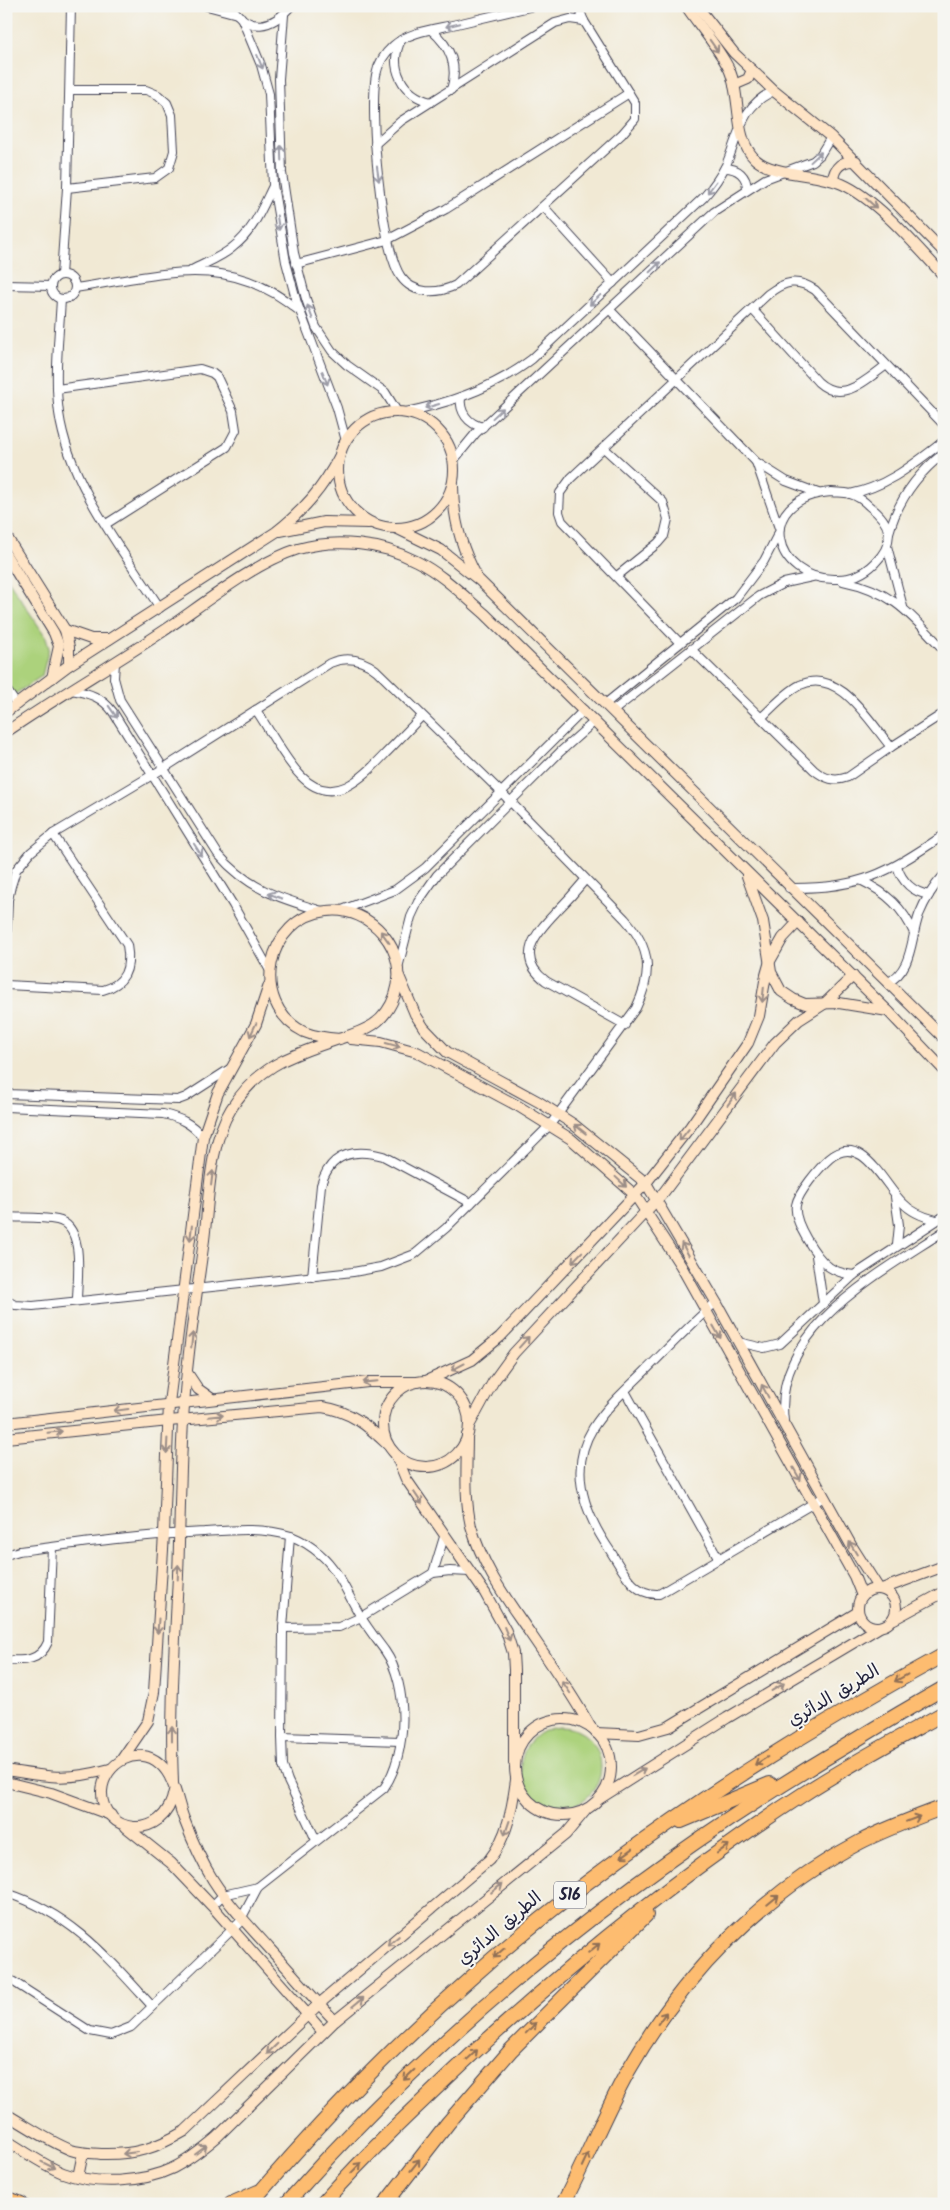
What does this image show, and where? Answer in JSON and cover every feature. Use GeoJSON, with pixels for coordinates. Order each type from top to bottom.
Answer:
{"type":"FeatureCollection","features":[{"type":"Feature","properties":{"kind":"highway","name":"الطريق الدائري"},"geometry":{"type":"LineString","coordinates":[[250,2204],[345,2098],[439,2006],[543,1916],[654,1833],[731,1780],[855,1703],[944,1655]]}},
{"type":"Feature","properties":{"kind":"highway","name":"516"},"geometry":{"type":"LineString","coordinates":[[286,2204],[347,2138],[405,2080],[527,1970],[657,1868],[807,1768],[944,1688]]}},
{"type":"Feature","properties":{"kind":"highway"},"geometry":{"type":"LineString","coordinates":[[322,2204],[414,2110],[489,2038],[588,1953],[723,1849],[805,1793],[944,1713]]}},
{"type":"Feature","properties":{"kind":"highway","name":"516"},"geometry":{"type":"LineString","coordinates":[[654,1833],[807,1768]]}},
{"type":"Feature","properties":{"kind":"highway"},"geometry":{"type":"LineString","coordinates":[[563,2204],[616,2094],[641,2050],[685,1987],[719,1949],[753,1916],[822,1864],[893,1826],[944,1807]]}},
{"type":"Feature","properties":{"kind":"highway"},"geometry":{"type":"LineString","coordinates":[[385,2204],[489,2074],[556,2003],[628,1935],[663,1894]]}},
{"type":"Feature","properties":{"kind":"highway"},"geometry":{"type":"LineString","coordinates":[[231,2204],[263,2189]]}},
{"type":"Feature","properties":{"kind":"highway"},"geometry":{"type":"LineString","coordinates":[[6,2198],[21,2204]]}},
{"type":"Feature","properties":{"kind":"street"},"geometry":{"type":"LineString","coordinates":[[61,275],[71,90],[71,6]]}},
{"type":"Feature","properties":{"kind":"street"},"geometry":{"type":"LineString","coordinates":[[207,6],[239,16],[257,25],[266,25],[284,15],[291,6]]}},
{"type":"Feature","properties":{"kind":"street"},"geometry":{"type":"LineString","coordinates":[[231,6],[239,16],[261,65],[268,89],[273,185],[286,262],[300,311],[337,408],[346,441]]}},
{"type":"Feature","properties":{"kind":"street"},"geometry":{"type":"LineString","coordinates":[[534,6],[416,34],[401,40],[384,56],[376,76],[375,144],[387,240],[401,277],[409,285],[419,290],[439,292],[456,285],[631,126],[637,111],[635,103],[584,21],[578,6]]}},
{"type":"Feature","properties":{"kind":"street"},"geometry":{"type":"LineString","coordinates":[[686,6],[718,50],[729,70],[738,103],[740,130],[747,148],[756,160],[769,168],[834,180],[855,191],[873,204],[944,276]]}},
{"type":"Feature","properties":{"kind":"street"},"geometry":{"type":"LineString","coordinates":[[698,6],[727,46],[774,91],[831,137],[944,252]]}},
{"type":"Feature","properties":{"kind":"street"},"geometry":{"type":"LineString","coordinates":[[284,15],[279,87],[284,199],[296,264],[309,310],[326,343],[347,365],[385,392],[400,413],[419,418],[435,428],[447,444],[453,461],[457,526],[464,548],[479,580]]}},
{"type":"Feature","properties":{"kind":"street"},"geometry":{"type":"LineString","coordinates":[[375,144],[401,120],[555,23],[570,19],[584,21]]}},
{"type":"Feature","properties":{"kind":"street"},"geometry":{"type":"LineString","coordinates":[[431,30],[442,40],[452,58],[454,70],[451,90]]}},
{"type":"Feature","properties":{"kind":"street"},"geometry":{"type":"LineString","coordinates":[[401,40],[396,59],[400,79],[413,94],[431,102]]}},
{"type":"Feature","properties":{"kind":"street"},"geometry":{"type":"LineString","coordinates":[[734,85],[748,79],[752,70]]}},
{"type":"Feature","properties":{"kind":"street"},"geometry":{"type":"LineString","coordinates":[[67,188],[155,178],[169,168],[174,151],[172,115],[167,103],[158,94],[146,90],[71,90]]}},
{"type":"Feature","properties":{"kind":"street"},"geometry":{"type":"LineString","coordinates":[[6,712],[69,665],[276,532],[296,516],[313,499],[328,479],[346,441],[356,428],[371,418],[387,413],[400,413],[427,408],[461,397],[496,382],[524,366],[698,204],[725,168],[742,122],[751,106],[758,99],[774,91]]}},
{"type":"Feature","properties":{"kind":"street"},"geometry":{"type":"LineString","coordinates":[[296,264],[387,240],[446,209],[629,93]]}},
{"type":"Feature","properties":{"kind":"street"},"geometry":{"type":"LineString","coordinates":[[453,461],[463,446],[714,212],[765,179],[813,161],[820,155],[831,137]]}},
{"type":"Feature","properties":{"kind":"street"},"geometry":{"type":"LineString","coordinates":[[834,180],[835,171],[842,164],[856,161]]}},
{"type":"Feature","properties":{"kind":"street"},"geometry":{"type":"LineString","coordinates":[[725,168],[736,170],[742,175],[747,190]]}},
{"type":"Feature","properties":{"kind":"street"},"geometry":{"type":"LineString","coordinates":[[191,271],[232,248],[244,237],[253,226],[273,185]]}},
{"type":"Feature","properties":{"kind":"street"},"geometry":{"type":"LineString","coordinates":[[544,207],[613,283]]}},
{"type":"Feature","properties":{"kind":"street"},"geometry":{"type":"LineString","coordinates":[[75,288],[191,271],[230,274],[268,288],[300,311]]}},
{"type":"Feature","properties":{"kind":"street"},"geometry":{"type":"LineString","coordinates":[[61,275],[72,278],[75,288],[72,295],[61,299],[52,293],[51,286],[55,277],[61,275]]}},
{"type":"Feature","properties":{"kind":"street"},"geometry":{"type":"LineString","coordinates":[[680,643],[617,576],[568,529],[559,512],[560,493],[564,485],[605,449],[752,309],[783,284],[800,282],[815,290],[885,366],[944,425]]}},
{"type":"Feature","properties":{"kind":"street"},"geometry":{"type":"LineString","coordinates":[[6,285],[51,286]]}},
{"type":"Feature","properties":{"kind":"street"},"geometry":{"type":"LineString","coordinates":[[61,299],[57,389],[59,413],[71,460],[80,482],[160,608]]}},
{"type":"Feature","properties":{"kind":"street"},"geometry":{"type":"LineString","coordinates":[[752,309],[826,389],[836,392],[850,390],[885,366]]}},
{"type":"Feature","properties":{"kind":"street"},"geometry":{"type":"LineString","coordinates":[[610,310],[756,462],[786,481],[820,493],[850,494],[862,492],[886,482],[944,441]]}},
{"type":"Feature","properties":{"kind":"street"},"geometry":{"type":"LineString","coordinates":[[57,389],[200,369],[206,370],[217,377],[233,411],[236,420],[236,430],[226,447],[106,524]]}},
{"type":"Feature","properties":{"kind":"street"},"geometry":{"type":"LineString","coordinates":[[461,397],[461,406],[467,418],[474,424],[483,427]]}},
{"type":"Feature","properties":{"kind":"street"},"geometry":{"type":"LineString","coordinates":[[605,449],[663,502],[668,519],[667,528],[658,543],[617,576]]}},
{"type":"Feature","properties":{"kind":"street"},"geometry":{"type":"LineString","coordinates":[[838,580],[849,578],[870,567],[886,550],[889,533],[899,506],[924,469],[944,453]]}},
{"type":"Feature","properties":{"kind":"street"},"geometry":{"type":"LineString","coordinates":[[339,457],[338,474],[342,491],[350,506],[371,523]]}},
{"type":"Feature","properties":{"kind":"street"},"geometry":{"type":"LineString","coordinates":[[756,462],[779,531],[780,546],[786,556],[804,572],[815,577]]}},
{"type":"Feature","properties":{"kind":"street"},"geometry":{"type":"LineString","coordinates":[[396,528],[413,525],[429,518],[441,506],[453,483]]}},
{"type":"Feature","properties":{"kind":"street"},"geometry":{"type":"LineString","coordinates":[[609,707],[680,643],[736,598],[755,574],[779,531],[783,517],[788,510],[803,499],[820,493]]}},
{"type":"Feature","properties":{"kind":"street"},"geometry":{"type":"LineString","coordinates":[[850,494],[876,511],[882,517],[889,533]]}},
{"type":"Feature","properties":{"kind":"street"},"geometry":{"type":"LineString","coordinates":[[276,532],[324,522],[371,523],[396,528],[441,550],[479,580],[609,707],[789,888],[944,1038]]}},
{"type":"Feature","properties":{"kind":"street"},"geometry":{"type":"LineString","coordinates":[[6,536],[65,630],[69,647],[69,665]]}},
{"type":"Feature","properties":{"kind":"street"},"geometry":{"type":"LineString","coordinates":[[6,732],[268,562],[299,549],[325,545],[360,544],[397,553],[416,561],[450,583],[485,614],[853,976],[944,1070]]}},
{"type":"Feature","properties":{"kind":"street"},"geometry":{"type":"LineString","coordinates":[[887,545],[903,607]]}},
{"type":"Feature","properties":{"kind":"street"},"geometry":{"type":"LineString","coordinates":[[6,556],[54,633],[59,646],[52,678]]}},
{"type":"Feature","properties":{"kind":"street"},"geometry":{"type":"LineString","coordinates":[[609,707],[691,649],[767,591],[794,579],[815,577],[838,580],[872,589],[903,607],[944,650]]}},
{"type":"Feature","properties":{"kind":"street"},"geometry":{"type":"LineString","coordinates":[[6,601],[6,626]]}},
{"type":"Feature","properties":{"kind":"street"},"geometry":{"type":"LineString","coordinates":[[65,630],[91,639],[109,639]]}},
{"type":"Feature","properties":{"kind":"street"},"geometry":{"type":"LineString","coordinates":[[691,649],[814,770],[826,778],[841,780],[848,777],[944,713]]}},
{"type":"Feature","properties":{"kind":"street"},"geometry":{"type":"LineString","coordinates":[[6,948],[8,900],[16,870],[31,852],[53,834],[164,768],[330,663],[350,659],[370,666],[510,802],[634,930],[644,948],[647,962],[643,994],[625,1026],[559,1114],[446,1228],[415,1254],[381,1267],[312,1277],[24,1306],[15,1305],[6,1300]]}},
{"type":"Feature","properties":{"kind":"street"},"geometry":{"type":"LineString","coordinates":[[115,663],[114,678],[120,700],[218,854],[238,875],[250,883],[275,896],[322,911]]}},
{"type":"Feature","properties":{"kind":"street"},"geometry":{"type":"LineString","coordinates":[[762,717],[800,685],[816,681],[824,682],[846,693],[891,747]]}},
{"type":"Feature","properties":{"kind":"street"},"geometry":{"type":"LineString","coordinates":[[72,690],[94,695],[109,707],[246,926],[269,969]]}},
{"type":"Feature","properties":{"kind":"street"},"geometry":{"type":"LineString","coordinates":[[8,694],[27,718]]}},
{"type":"Feature","properties":{"kind":"street"},"geometry":{"type":"LineString","coordinates":[[256,710],[300,776],[316,786],[334,790],[359,781],[422,716]]}},
{"type":"Feature","properties":{"kind":"street"},"geometry":{"type":"LineString","coordinates":[[584,710],[500,792],[454,841],[411,880],[395,890],[342,910],[322,911],[306,916],[292,925],[277,945],[269,969],[270,984],[276,1003],[287,1019],[302,1031],[320,1038],[381,1042],[417,1052],[550,1125],[593,1156],[635,1195],[681,1266],[705,1312],[814,1503],[854,1576],[862,1596]]}},
{"type":"Feature","properties":{"kind":"street"},"geometry":{"type":"LineString","coordinates":[[122,1824],[133,1827],[146,1827],[157,1822],[166,1814],[172,1804],[174,1787],[172,1725],[184,1402],[215,1152],[229,1112],[245,1090],[276,1065],[363,1032],[378,1022],[389,1009],[396,992],[398,971],[411,917],[427,888],[462,849],[594,721]]}},
{"type":"Feature","properties":{"kind":"street"},"geometry":{"type":"LineString","coordinates":[[6,985],[103,990],[116,986],[124,979],[128,965],[127,945],[53,834]]}},
{"type":"Feature","properties":{"kind":"street"},"geometry":{"type":"LineString","coordinates":[[789,888],[827,887],[862,881],[898,866],[944,836]]}},
{"type":"Feature","properties":{"kind":"street"},"geometry":{"type":"LineString","coordinates":[[898,866],[901,877],[908,886],[918,892],[929,895]]}},
{"type":"Feature","properties":{"kind":"street"},"geometry":{"type":"LineString","coordinates":[[745,870],[764,921],[771,972],[781,991],[799,1002],[854,1005],[889,1012]]}},
{"type":"Feature","properties":{"kind":"street"},"geometry":{"type":"LineString","coordinates":[[887,983],[901,973],[906,966],[919,916],[929,895],[944,875]]}},
{"type":"Feature","properties":{"kind":"street"},"geometry":{"type":"LineString","coordinates":[[585,880],[534,937],[530,953],[531,961],[534,969],[546,980],[625,1026]]}},
{"type":"Feature","properties":{"kind":"street"},"geometry":{"type":"LineString","coordinates":[[862,881],[876,887],[894,901],[908,919],[914,933]]}},
{"type":"Feature","properties":{"kind":"street"},"geometry":{"type":"LineString","coordinates":[[342,910],[366,919],[385,935],[394,950],[398,971],[415,1014],[424,1028],[447,1052],[559,1114],[608,1150],[646,1183],[716,1302],[824,1497],[881,1589],[890,1593],[896,1601],[897,1610],[894,1619]]}},
{"type":"Feature","properties":{"kind":"street"},"geometry":{"type":"LineString","coordinates":[[388,1446],[382,1423],[384,1411],[389,1400],[407,1385],[460,1367],[500,1337],[646,1183],[690,1127],[748,1043],[759,1016],[770,961],[783,938],[798,922]]}},
{"type":"Feature","properties":{"kind":"street"},"geometry":{"type":"LineString","coordinates":[[6,1438],[183,1419],[322,1407],[337,1409],[352,1415],[396,1455],[407,1462],[419,1466],[444,1463],[454,1456],[462,1446],[492,1382],[514,1353],[581,1278],[657,1200],[765,1055],[787,1030],[824,1004],[853,976]]}},
{"type":"Feature","properties":{"kind":"street"},"geometry":{"type":"LineString","coordinates":[[270,984],[256,1024],[231,1068],[209,1114],[203,1137],[169,1404],[164,1534],[152,1709],[143,1730],[104,1780],[102,1793],[104,1805],[111,1815],[171,1863],[212,1906],[323,2032]]}},
{"type":"Feature","properties":{"kind":"street"},"geometry":{"type":"LineString","coordinates":[[6,1094],[178,1100],[186,1097],[231,1068]]}},
{"type":"Feature","properties":{"kind":"street"},"geometry":{"type":"LineString","coordinates":[[91,1098],[91,1111]]}},
{"type":"Feature","properties":{"kind":"street"},"geometry":{"type":"LineString","coordinates":[[6,1107],[163,1114],[177,1117],[195,1128],[203,1137]]}},
{"type":"Feature","properties":{"kind":"street"},"geometry":{"type":"LineString","coordinates":[[312,1277],[321,1185],[334,1160],[363,1152],[383,1156],[471,1203]]}},
{"type":"Feature","properties":{"kind":"street"},"geometry":{"type":"LineString","coordinates":[[854,1275],[843,1274],[831,1269],[815,1251],[799,1224],[796,1207],[800,1196],[826,1162],[834,1156],[849,1152],[863,1156],[871,1162],[894,1195],[913,1212],[936,1220]]}},
{"type":"Feature","properties":{"kind":"street"},"geometry":{"type":"LineString","coordinates":[[894,1195],[899,1225],[897,1245]]}},
{"type":"Feature","properties":{"kind":"street"},"geometry":{"type":"LineString","coordinates":[[6,1216],[58,1220],[72,1230],[77,1240],[77,1301]]}},
{"type":"Feature","properties":{"kind":"street"},"geometry":{"type":"LineString","coordinates":[[738,1342],[764,1348],[780,1344],[854,1275],[897,1245],[944,1216]]}},
{"type":"Feature","properties":{"kind":"street"},"geometry":{"type":"LineString","coordinates":[[785,1428],[783,1415],[785,1388],[790,1369],[799,1349],[822,1321],[878,1275],[944,1231]]}},
{"type":"Feature","properties":{"kind":"street"},"geometry":{"type":"LineString","coordinates":[[815,1251],[823,1303]]}},
{"type":"Feature","properties":{"kind":"street"},"geometry":{"type":"LineString","coordinates":[[871,1263],[878,1275]]}},
{"type":"Feature","properties":{"kind":"street"},"geometry":{"type":"LineString","coordinates":[[716,1302],[625,1391],[593,1428],[582,1460],[584,1498],[596,1530],[636,1588],[647,1594],[659,1594],[824,1497]]}},
{"type":"Feature","properties":{"kind":"street"},"geometry":{"type":"LineString","coordinates":[[188,1374],[198,1389],[212,1399]]}},
{"type":"Feature","properties":{"kind":"street"},"geometry":{"type":"LineString","coordinates":[[6,1423],[375,1382],[422,1381],[448,1387],[457,1394],[468,1415],[467,1484],[471,1524],[488,1569],[607,1748],[611,1766],[608,1784],[599,1799]]}},
{"type":"Feature","properties":{"kind":"street"},"geometry":{"type":"LineString","coordinates":[[625,1391],[719,1559]]}},
{"type":"Feature","properties":{"kind":"street"},"geometry":{"type":"LineString","coordinates":[[396,1455],[406,1480],[495,1609],[506,1632],[513,1653],[514,1764],[516,1780],[522,1793],[531,1804],[544,1812],[572,1815],[586,1810]]}},
{"type":"Feature","properties":{"kind":"street"},"geometry":{"type":"LineString","coordinates":[[6,1555],[52,1546],[164,1534],[251,1530],[290,1536],[311,1547],[329,1563],[361,1617],[387,1654],[399,1680],[402,1706],[400,1741],[394,1770],[384,1788],[258,1887],[243,1919],[125,2031],[111,2035],[97,2034],[6,1977]]}},
{"type":"Feature","properties":{"kind":"street"},"geometry":{"type":"LineString","coordinates":[[290,1536],[283,1628],[283,1766],[288,1781],[316,1840]]}},
{"type":"Feature","properties":{"kind":"street"},"geometry":{"type":"LineString","coordinates":[[433,1573],[444,1537]]}},
{"type":"Feature","properties":{"kind":"street"},"geometry":{"type":"LineString","coordinates":[[6,1660],[29,1660],[35,1658],[41,1654],[48,1642],[52,1546]]}},
{"type":"Feature","properties":{"kind":"street"},"geometry":{"type":"LineString","coordinates":[[878,1628],[866,1624],[858,1612],[858,1604],[862,1596],[872,1589],[881,1589],[944,1566]]}},
{"type":"Feature","properties":{"kind":"street"},"geometry":{"type":"LineString","coordinates":[[283,1628],[333,1627],[351,1622],[433,1573],[450,1571],[470,1572]]}},
{"type":"Feature","properties":{"kind":"street"},"geometry":{"type":"LineString","coordinates":[[6,2140],[45,2165],[78,2177],[112,2180],[137,2178],[172,2168],[184,2161],[217,2137],[335,2021],[566,1834],[586,1810],[599,1799],[634,1775],[727,1718],[878,1628],[887,1625],[894,1619],[944,1592]]}},
{"type":"Feature","properties":{"kind":"street"},"geometry":{"type":"LineString","coordinates":[[495,1609],[508,1601]]}},
{"type":"Feature","properties":{"kind":"street"},"geometry":{"type":"LineString","coordinates":[[514,1764],[518,1749],[525,1737],[536,1727],[549,1721],[564,1719],[578,1722],[594,1731],[640,1735],[668,1727],[858,1612]]}},
{"type":"Feature","properties":{"kind":"street"},"geometry":{"type":"LineString","coordinates":[[282,1737],[400,1741]]}},
{"type":"Feature","properties":{"kind":"street"},"geometry":{"type":"LineString","coordinates":[[122,1759],[134,1756],[147,1757],[159,1762],[168,1771],[184,1820],[202,1861],[223,1894],[243,1919],[335,2021]]}},
{"type":"Feature","properties":{"kind":"street"},"geometry":{"type":"LineString","coordinates":[[6,1770],[56,1778],[86,1776],[110,1770]]}},
{"type":"Feature","properties":{"kind":"street"},"geometry":{"type":"LineString","coordinates":[[6,2114],[49,2140],[83,2153],[116,2154],[146,2150],[160,2145],[186,2130],[318,2004],[489,1860],[497,1850],[507,1828],[516,1780]]}},
{"type":"Feature","properties":{"kind":"street"},"geometry":{"type":"LineString","coordinates":[[6,1782],[51,1793],[111,1815]]}},
{"type":"Feature","properties":{"kind":"street"},"geometry":{"type":"LineString","coordinates":[[212,1906],[223,1894],[258,1887]]}},
{"type":"Feature","properties":{"kind":"street"},"geometry":{"type":"LineString","coordinates":[[6,1893],[37,1905],[74,1927],[96,1946],[152,2006]]}},
{"type":"Feature","properties":{"kind":"street"},"geometry":{"type":"LineString","coordinates":[[78,2177],[83,2153]]}},
{"type":"Feature","properties":{"kind":"green space"},"geometry":{"type":"Polygon","coordinates":[[[6,577],[46,637],[49,648],[42,676],[6,700],[6,577]]]}},
{"type":"Feature","properties":{"kind":"green space"},"geometry":{"type":"Polygon","coordinates":[[[561,1727],[576,1730],[589,1739],[598,1752],[601,1767],[598,1782],[589,1795],[576,1804],[561,1807],[546,1804],[533,1795],[524,1782],[521,1767],[524,1752],[533,1739],[546,1730],[561,1727]]]}}]}
